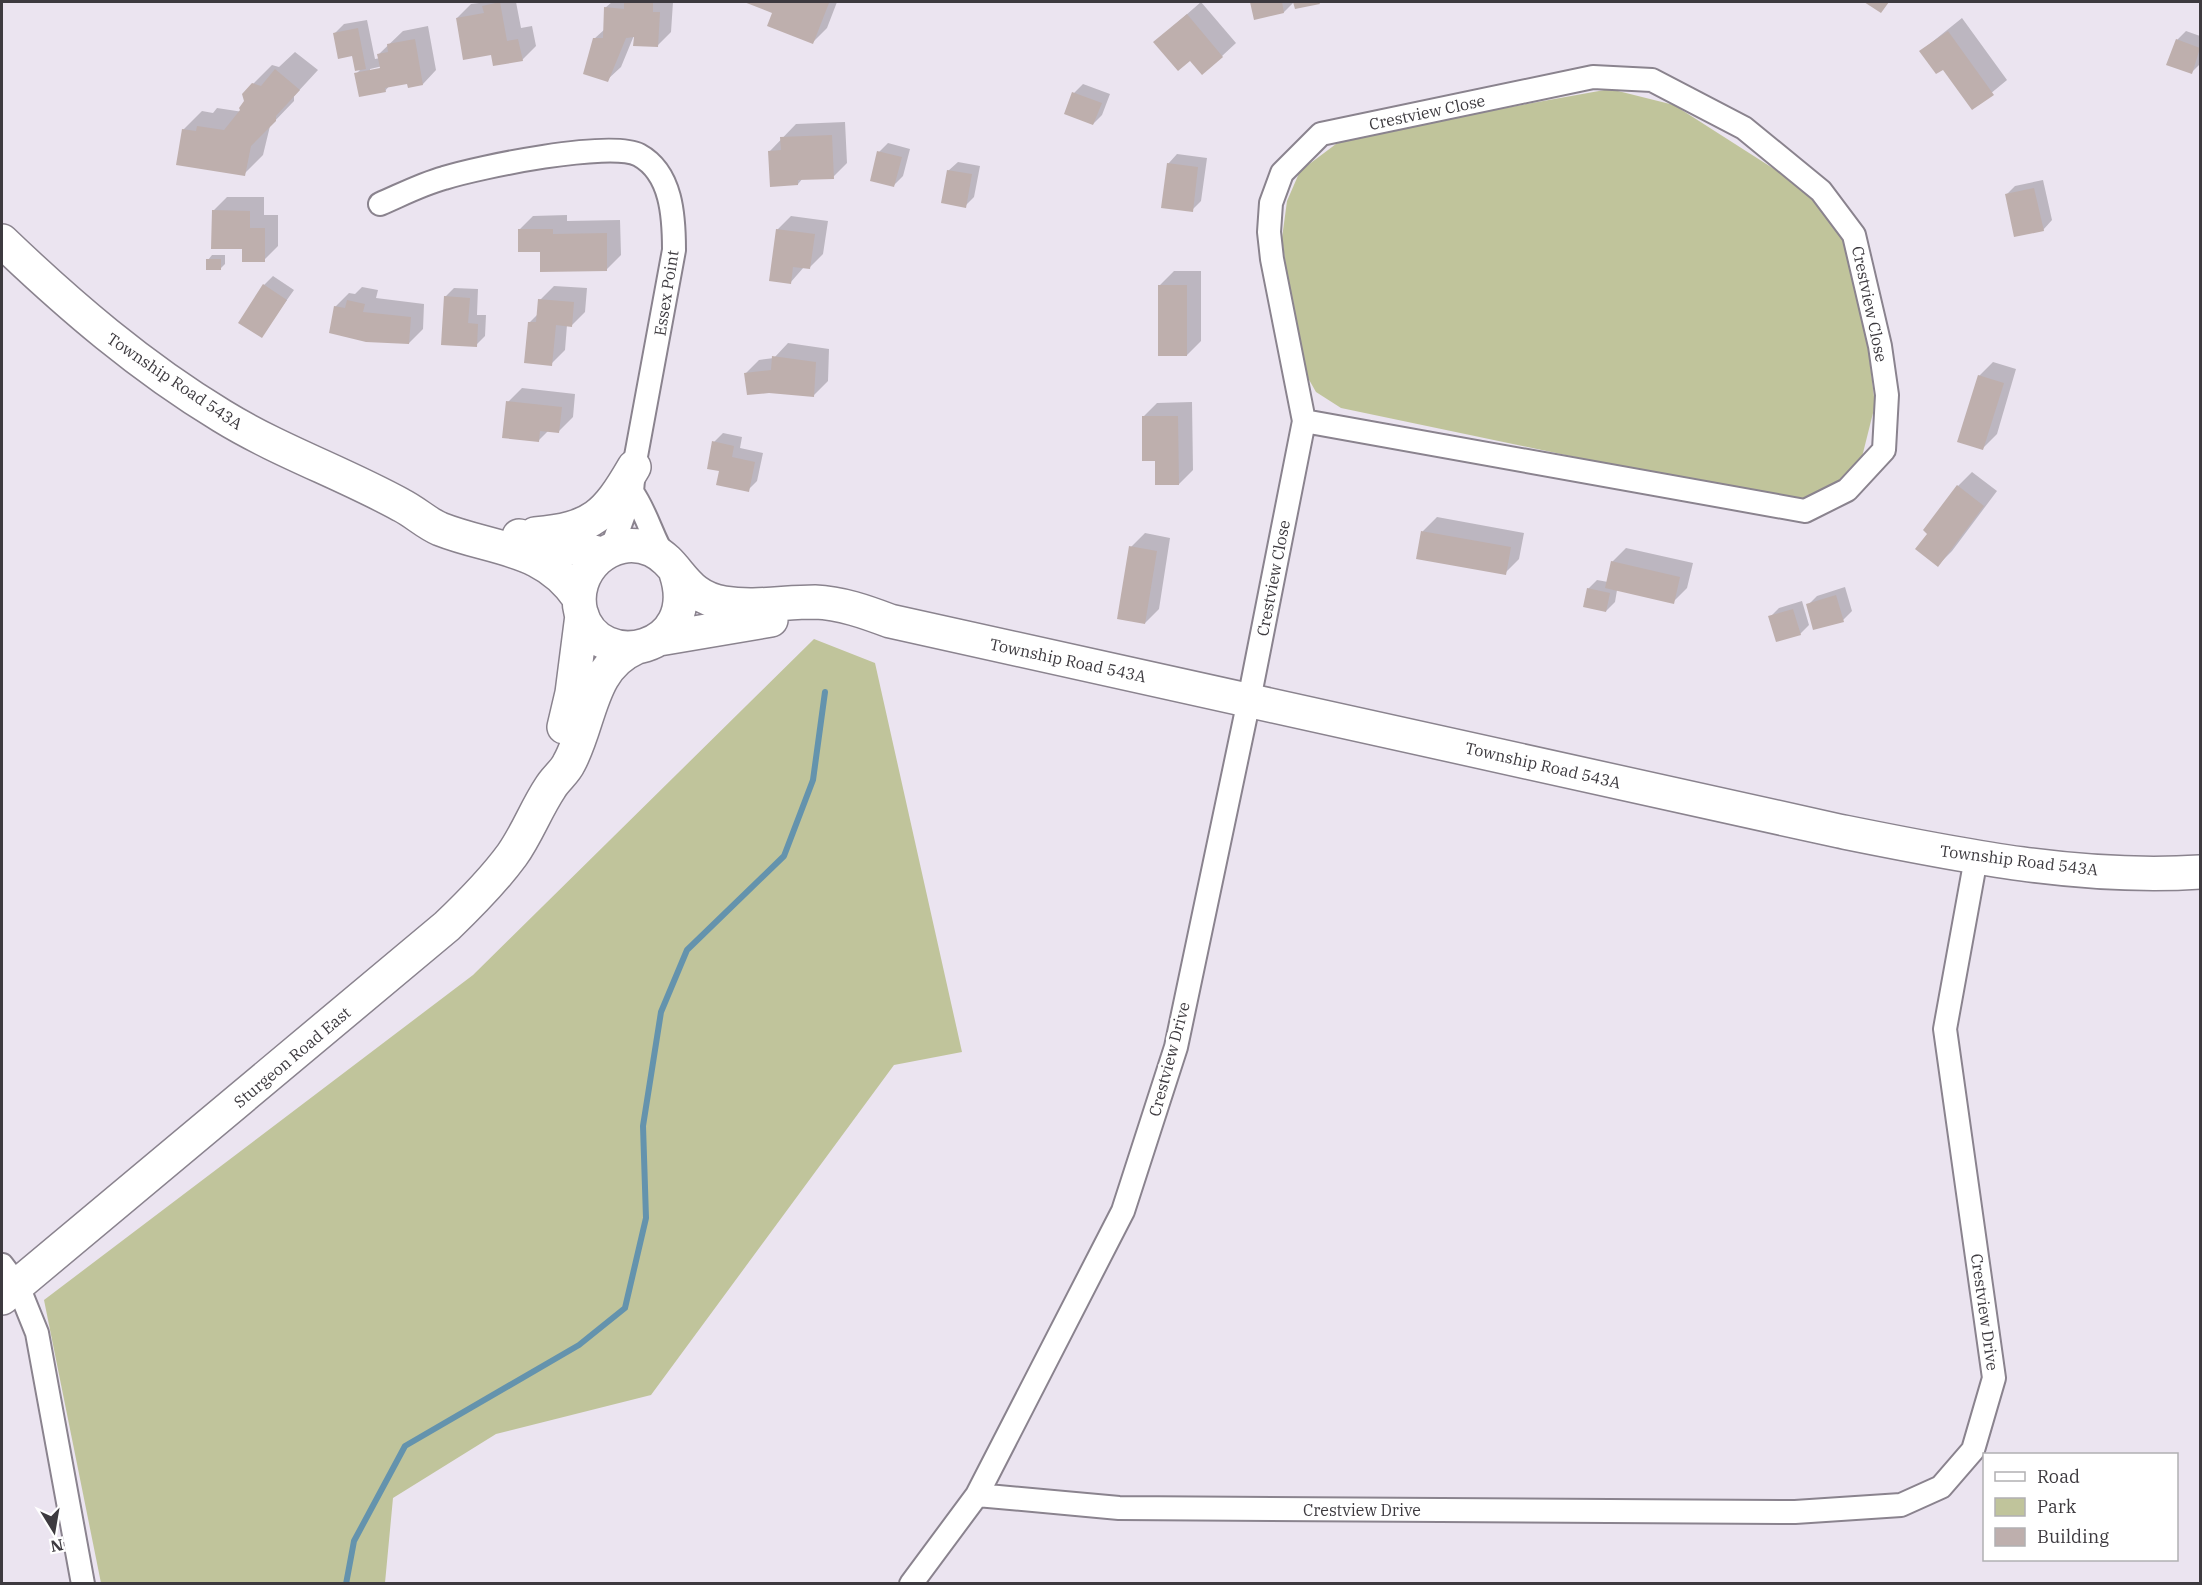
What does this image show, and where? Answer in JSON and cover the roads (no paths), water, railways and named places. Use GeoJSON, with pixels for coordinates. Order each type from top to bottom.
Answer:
{"type":"FeatureCollection","features":[{"type":"Feature","properties":{"kind":"main road","name":"Township Road 543A"},"geometry":{"type":"LineString","coordinates":[[2,241],[62,298],[124,350],[222,416],[323,470],[401,505],[439,528],[533,557],[548,565],[563,576],[590,629],[603,641],[619,647],[759,621],[816,618],[865,622],[890,621]]}},
{"type":"Feature","properties":{"kind":"main road"},"geometry":{"type":"LineString","coordinates":[[518,536],[553,533],[596,519],[633,479]]}},
{"type":"Feature","properties":{"kind":"main road","name":"Township Road 543A"},"geometry":{"type":"LineString","coordinates":[[401,505],[433,510],[518,536],[606,552],[635,546],[651,550],[700,595],[723,603],[748,606],[815,602],[835,604],[890,621],[1839,831],[1976,858],[2083,870],[2200,872]]}},
{"type":"Feature","properties":{"kind":"main road"},"geometry":{"type":"LineString","coordinates":[[580,606],[581,581],[589,566],[606,552]]}},
{"type":"Feature","properties":{"kind":"main road"},"geometry":{"type":"LineString","coordinates":[[647,643],[675,621],[681,606],[681,589],[671,567]]}},
{"type":"Feature","properties":{"kind":"main road","name":"Sturgeon Road East"},"geometry":{"type":"LineString","coordinates":[[550,787],[553,763],[572,693],[580,606]]}},
{"type":"Feature","properties":{"kind":"main road","name":"Sturgeon Road East"},"geometry":{"type":"LineString","coordinates":[[7,1283],[447,926],[477,897],[512,855],[550,787],[569,764],[594,693],[605,674],[621,654],[647,643]]}},
{"type":"Feature","properties":{"kind":"street","name":"Crestview Close"},"geometry":{"type":"LineString","coordinates":[[1249,700],[1304,421],[1272,259],[1269,232],[1270,203],[1282,173],[1321,134],[1593,77],[1652,80],[1744,128],[1821,191],[1854,235],[1880,346],[1887,395],[1884,450],[1847,490],[1805,511],[1304,421]]}},
{"type":"Feature","properties":{"kind":"street","name":"Essex Point"},"geometry":{"type":"LineString","coordinates":[[380,204],[443,178],[554,156],[621,150],[639,155],[654,167],[663,179],[674,217],[674,250],[633,479],[606,552]]}},
{"type":"Feature","properties":{"kind":"street"},"geometry":{"type":"LineString","coordinates":[[633,479],[657,546],[671,567]]}},
{"type":"Feature","properties":{"kind":"street","name":"Crestview Drive"},"geometry":{"type":"LineString","coordinates":[[1249,700],[1176,1047],[1123,1211],[977,1495],[1119,1508],[1795,1512],[1901,1505],[1941,1487],[1973,1450],[1994,1378],[1945,1029],[1976,858]]}},
{"type":"Feature","properties":{"kind":"street"},"geometry":{"type":"LineString","coordinates":[[7,1283],[37,1334],[83,1584]]}},
{"type":"Feature","properties":{"kind":"street"},"geometry":{"type":"LineString","coordinates":[[912,1584],[977,1495]]}},
{"type":"Feature","properties":{"kind":"waterway"},"geometry":{"type":"LineString","coordinates":[[346,1584],[354,1541],[405,1446],[579,1345],[625,1308],[646,1218],[643,1126],[661,1012],[687,950],[784,856],[813,780],[825,692]]}}]}
